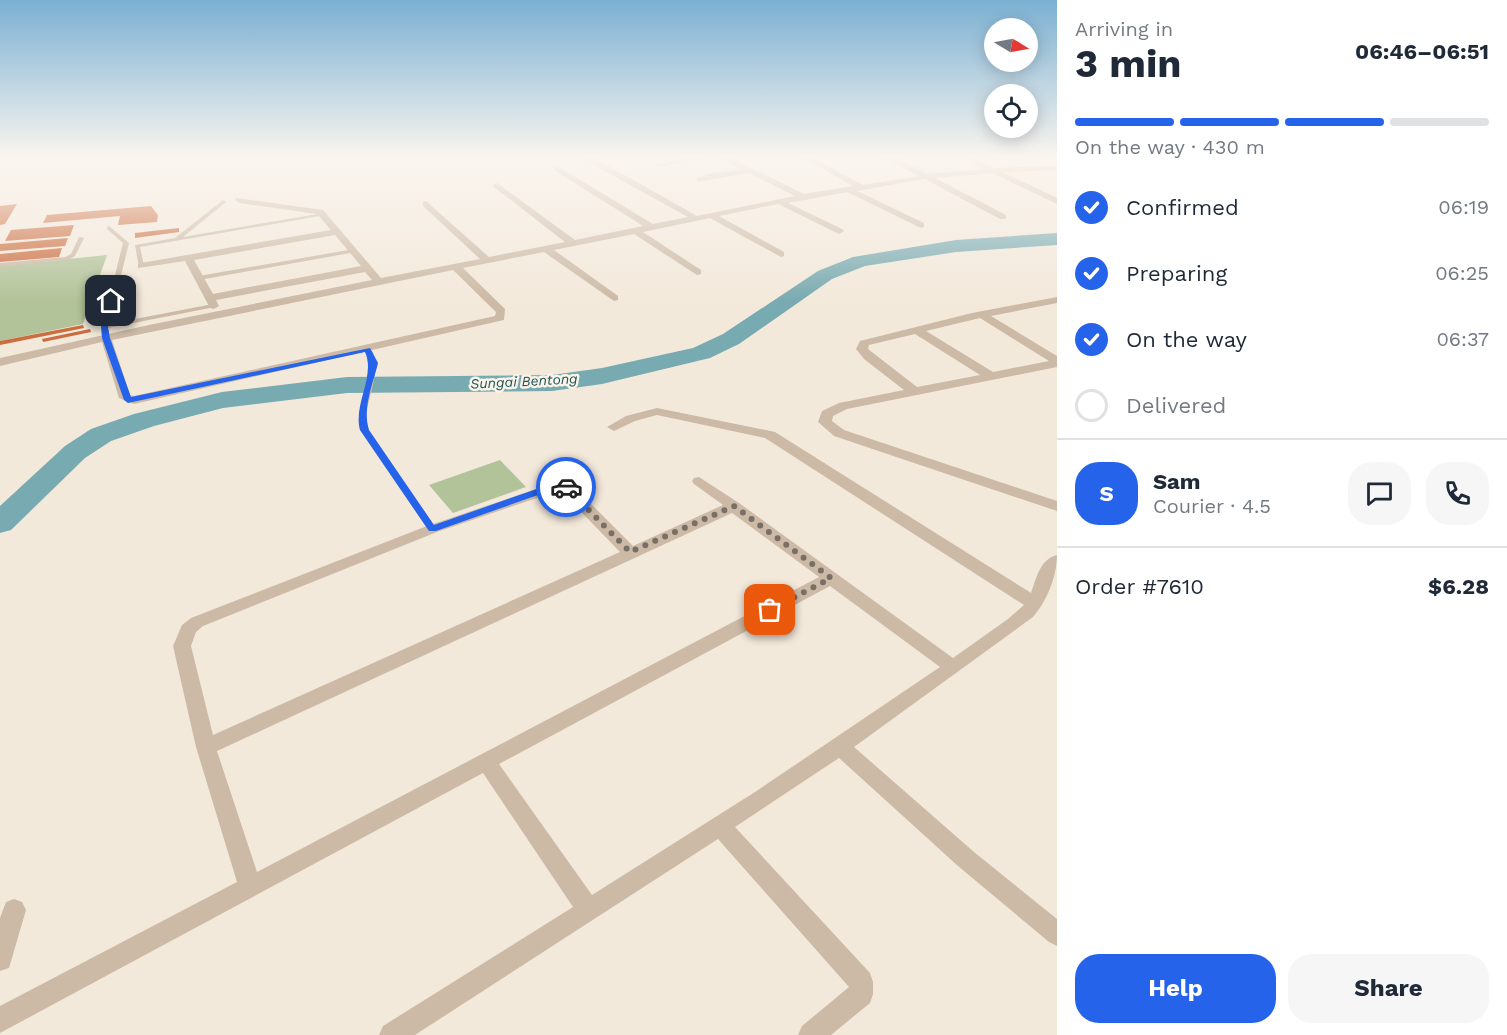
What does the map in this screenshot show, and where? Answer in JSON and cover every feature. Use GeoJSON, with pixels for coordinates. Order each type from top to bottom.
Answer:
{"type":"FeatureCollection","features":[{"type":"Feature","properties":{"kind":"street"},"geometry":{"type":"LineString","coordinates":[[274,205],[320,212],[380,282]]}},
{"type":"Feature","properties":{"kind":"street"},"geometry":{"type":"LineString","coordinates":[[427,205],[488,261]]}},
{"type":"Feature","properties":{"kind":"street"},"geometry":{"type":"LineString","coordinates":[[523,205],[574,244]]}},
{"type":"Feature","properties":{"kind":"street"},"geometry":{"type":"LineString","coordinates":[[616,205],[652,228]]}},
{"type":"Feature","properties":{"kind":"street"},"geometry":{"type":"LineString","coordinates":[[672,205],[697,219]]}},
{"type":"Feature","properties":{"kind":"street"},"geometry":{"type":"LineString","coordinates":[[214,306],[380,282],[457,268],[764,205]]}},
{"type":"Feature","properties":{"kind":"street"},"geometry":{"type":"LineString","coordinates":[[787,205],[839,231]]}},
{"type":"Feature","properties":{"kind":"street"},"geometry":{"type":"LineString","coordinates":[[880,205],[921,225]]}},
{"type":"Feature","properties":{"kind":"street"},"geometry":{"type":"LineString","coordinates":[[980,205],[1003,217]]}},
{"type":"Feature","properties":{"kind":"street"},"geometry":{"type":"LineString","coordinates":[[712,216],[781,254]]}},
{"type":"Feature","properties":{"kind":"street"},"geometry":{"type":"LineString","coordinates":[[636,231],[697,272]]}},
{"type":"Feature","properties":{"kind":"street"},"geometry":{"type":"LineString","coordinates":[[141,267],[338,232]]}},
{"type":"Feature","properties":{"kind":"street"},"geometry":{"type":"LineString","coordinates":[[548,250],[614,298]]}},
{"type":"Feature","properties":{"kind":"street"},"geometry":{"type":"LineString","coordinates":[[188,258],[214,306]]}},
{"type":"Feature","properties":{"kind":"street"},"geometry":{"type":"LineString","coordinates":[[0,362],[105,332],[368,268]]}},
{"type":"Feature","properties":{"kind":"street"},"geometry":{"type":"LineString","coordinates":[[105,332],[125,398],[131,400],[368,350],[500,318],[501,311],[457,268]]}},
{"type":"Feature","properties":{"kind":"street"},"geometry":{"type":"LineString","coordinates":[[915,392],[868,357],[862,346],[869,341],[981,314],[1057,300]]}},
{"type":"Feature","properties":{"kind":"street"},"geometry":{"type":"LineString","coordinates":[[1044,303],[1057,310]]}},
{"type":"Feature","properties":{"kind":"street"},"geometry":{"type":"LineString","coordinates":[[981,314],[1057,362]]}},
{"type":"Feature","properties":{"kind":"street"},"geometry":{"type":"LineString","coordinates":[[917,330],[990,376]]}},
{"type":"Feature","properties":{"kind":"street"},"geometry":{"type":"LineString","coordinates":[[1057,362],[834,409],[827,414],[825,422],[839,433],[1057,506]]}},
{"type":"Feature","properties":{"kind":"street"},"geometry":{"type":"LineString","coordinates":[[614,427],[636,414],[659,410],[725,427],[770,435],[1035,604]]}},
{"type":"Feature","properties":{"kind":"street"},"geometry":{"type":"LineString","coordinates":[[699,481],[952,667]]}},
{"type":"Feature","properties":{"kind":"street"},"geometry":{"type":"LineString","coordinates":[[250,886],[206,747],[182,646],[188,629],[197,622],[432,529],[555,486],[564,485],[630,552]]}},
{"type":"Feature","properties":{"kind":"street"},"geometry":{"type":"LineString","coordinates":[[206,747],[734,506]]}},
{"type":"Feature","properties":{"kind":"street"},"geometry":{"type":"LineString","coordinates":[[393,1035],[718,825],[952,667],[1035,604],[1046,571],[1057,560]]}},
{"type":"Feature","properties":{"kind":"street"},"geometry":{"type":"LineString","coordinates":[[0,1020],[831,578]]}},
{"type":"Feature","properties":{"kind":"street"},"geometry":{"type":"LineString","coordinates":[[838,745],[966,859],[1057,934]]}},
{"type":"Feature","properties":{"kind":"street"},"geometry":{"type":"LineString","coordinates":[[486,761],[588,909]]}},
{"type":"Feature","properties":{"kind":"street"},"geometry":{"type":"LineString","coordinates":[[718,825],[861,982],[861,994],[811,1035]]}},
{"type":"Feature","properties":{"kind":"street"},"geometry":{"type":"LineString","coordinates":[[0,959],[14,910]]}},
{"type":"Feature","properties":{"kind":"lane"},"geometry":{"type":"LineString","coordinates":[[177,239],[219,205]]}},
{"type":"Feature","properties":{"kind":"lane"},"geometry":{"type":"LineString","coordinates":[[141,267],[137,246],[323,215]]}},
{"type":"Feature","properties":{"kind":"lane"},"geometry":{"type":"LineString","coordinates":[[105,332],[126,243],[109,228]]}},
{"type":"Feature","properties":{"kind":"lane"},"geometry":{"type":"LineString","coordinates":[[0,265],[66,259],[71,256],[81,238]]}},
{"type":"Feature","properties":{"kind":"lane"},"geometry":{"type":"LineString","coordinates":[[198,278],[354,251]]}},
{"type":"Feature","properties":{"kind":"lane"},"geometry":{"type":"LineString","coordinates":[[368,350],[374,363],[364,400],[362,420],[364,430],[432,529]]}},
{"type":"Feature","properties":{"kind":"green space"},"geometry":{"type":"Polygon","coordinates":[[[107,255],[83,324],[0,341],[0,266],[107,255]]]}},
{"type":"Feature","properties":{"kind":"green space"},"geometry":{"type":"Polygon","coordinates":[[[500,460],[526,487],[453,513],[429,485],[500,460]]]}},
{"type":"Feature","properties":{"kind":"building"},"geometry":{"type":"Polygon","coordinates":[[[16,205],[5,224],[0,225],[0,206],[16,205]]]}},
{"type":"Feature","properties":{"kind":"building"},"geometry":{"type":"Polygon","coordinates":[[[151,206],[158,215],[157,222],[118,225],[120,216],[43,223],[47,215],[151,206]]]}},
{"type":"Feature","properties":{"kind":"building"},"geometry":{"type":"Polygon","coordinates":[[[74,225],[70,236],[5,241],[11,230],[74,225]]]}},
{"type":"Feature","properties":{"kind":"building"},"geometry":{"type":"Polygon","coordinates":[[[179,228],[179,232],[135,238],[135,233],[179,228]]]}},
{"type":"Feature","properties":{"kind":"building"},"geometry":{"type":"Polygon","coordinates":[[[68,238],[65,246],[0,251],[0,244],[68,238]]]}},
{"type":"Feature","properties":{"kind":"building"},"geometry":{"type":"Polygon","coordinates":[[[62,248],[59,257],[0,262],[0,254],[62,248]]]}},
{"type":"Feature","properties":{"kind":"building"},"geometry":{"type":"Polygon","coordinates":[[[83,325],[84,328],[0,345],[0,341],[83,325]]]}},
{"type":"Feature","properties":{"kind":"building"},"geometry":{"type":"Polygon","coordinates":[[[90,329],[91,332],[43,342],[42,339],[90,329]]]}},
{"type":"Feature","properties":{"kind":"waterway","name":"Sungai Bentong"},"geometry":{"type":"LineString","coordinates":[[0,523],[75,452],[101,435],[144,420],[222,400],[347,385],[552,383],[602,376],[701,353],[731,339],[825,275],[860,261],[956,246],[1057,239]]}},
{"type":"Feature","properties":{"kind":"way so far"},"geometry":{"type":"LineString","coordinates":[[566,487],[630,552],[734,506],[831,578],[770,610]]}},
{"type":"Feature","properties":{"kind":"route"},"geometry":{"type":"LineString","coordinates":[[111,301],[105,327],[106,338],[125,398],[128,400],[368,350],[374,363],[364,400],[362,420],[364,430],[432,529],[560,484],[566,487]]}}]}
